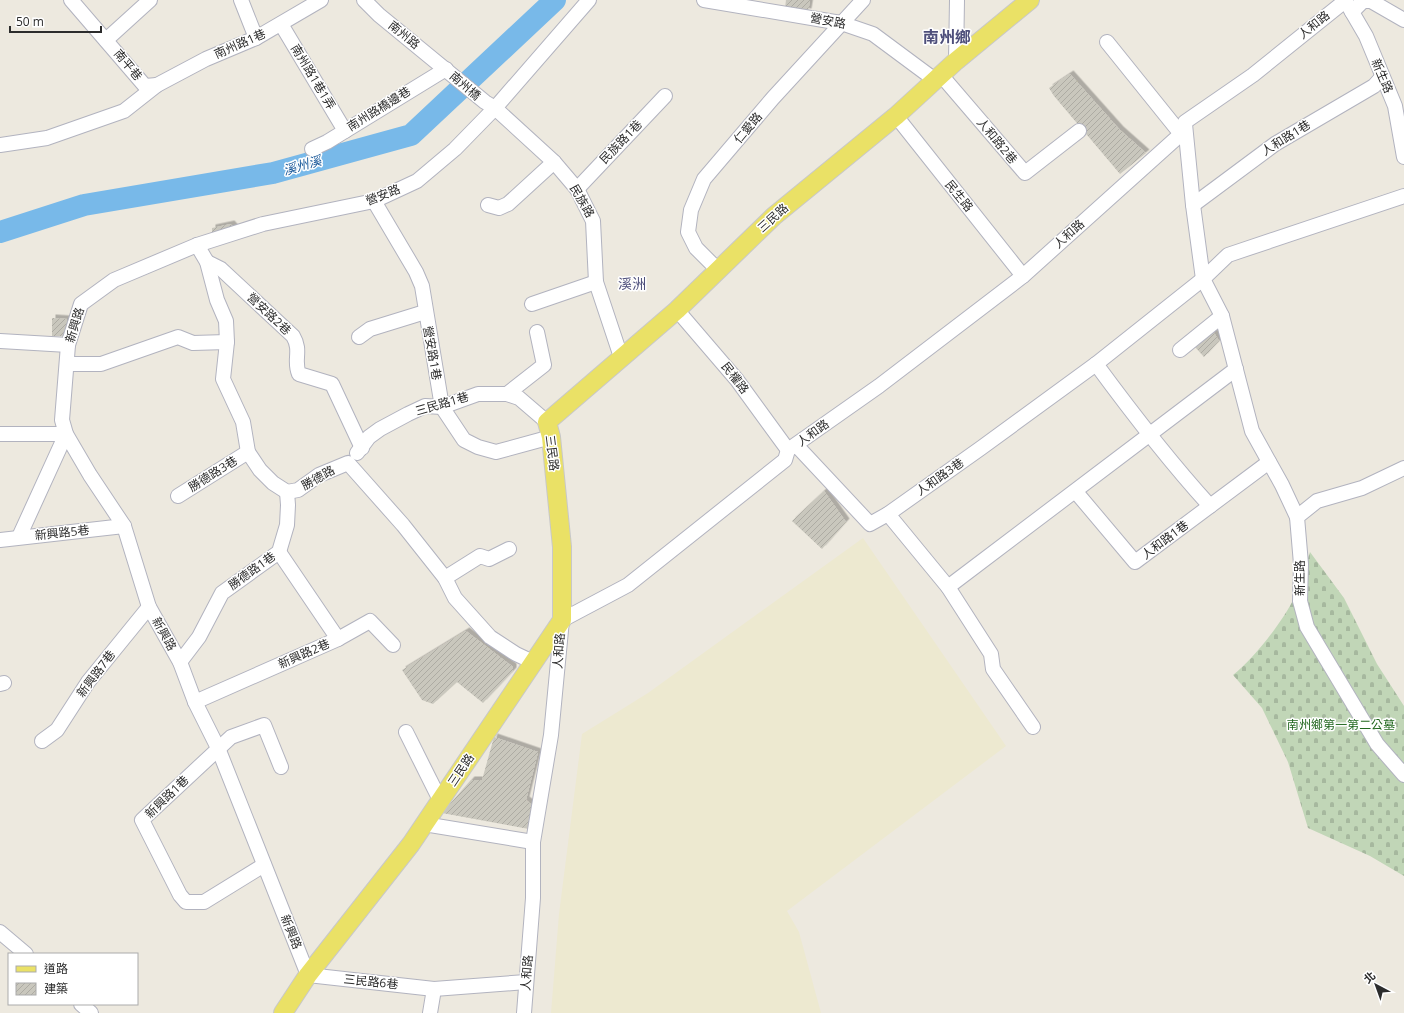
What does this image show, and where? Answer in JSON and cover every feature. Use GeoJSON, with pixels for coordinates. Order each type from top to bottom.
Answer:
{"type":"FeatureCollection","features":[{"type":"Feature","properties":{"kind":"main road","name":"三民路"},"geometry":{"type":"LineString","coordinates":[[283,1013],[308,975],[424,824],[562,620],[562,547],[549,430],[621,357],[677,310],[719,271],[774,216],[896,116],[956,61],[1030,0]]}},
{"type":"Feature","properties":{"kind":"street","name":"南平巷"},"geometry":{"type":"LineString","coordinates":[[71,0],[145,86],[156,85]]}},
{"type":"Feature","properties":{"kind":"street"},"geometry":{"type":"LineString","coordinates":[[106,40],[150,0]]}},
{"type":"Feature","properties":{"kind":"street"},"geometry":{"type":"LineString","coordinates":[[241,0],[256,38]]}},
{"type":"Feature","properties":{"kind":"street","name":"南州路1巷"},"geometry":{"type":"LineString","coordinates":[[0,145],[47,138],[124,111],[156,85],[206,59],[256,38],[321,0]]}},
{"type":"Feature","properties":{"kind":"street","name":"南州路"},"geometry":{"type":"LineString","coordinates":[[364,0],[379,15],[446,69]]}},
{"type":"Feature","properties":{"kind":"street","name":"營安路"},"geometry":{"type":"LineString","coordinates":[[90,296],[114,280],[197,245],[263,224],[374,201],[417,181],[455,149],[490,105],[589,0]]}},
{"type":"Feature","properties":{"kind":"street","name":"營安路"},"geometry":{"type":"LineString","coordinates":[[704,0],[841,23],[874,34],[938,78]]}},
{"type":"Feature","properties":{"kind":"street","name":"仁愛路"},"geometry":{"type":"LineString","coordinates":[[719,271],[696,248],[688,232],[691,210],[704,179],[773,98],[863,0]]}},
{"type":"Feature","properties":{"kind":"street"},"geometry":{"type":"LineString","coordinates":[[956,61],[957,0]]}},
{"type":"Feature","properties":{"kind":"street","name":"人和路"},"geometry":{"type":"LineString","coordinates":[[524,1013],[533,898],[533,842],[551,735],[562,620],[628,585],[785,460],[792,447],[878,386],[1023,276],[1183,128],[1347,4],[1363,1],[1371,2],[1404,20]]}},
{"type":"Feature","properties":{"kind":"street","name":"新生路"},"geometry":{"type":"LineString","coordinates":[[1347,4],[1366,36],[1395,106],[1404,157]]}},
{"type":"Feature","properties":{"kind":"street","name":"南州路1巷1弄"},"geometry":{"type":"LineString","coordinates":[[281,24],[345,131]]}},
{"type":"Feature","properties":{"kind":"street"},"geometry":{"type":"LineString","coordinates":[[1107,42],[1183,128],[1204,279],[1222,316],[1252,431],[1297,517],[1317,500],[1362,488],[1404,468]]}},
{"type":"Feature","properties":{"kind":"street","name":"南州橋"},"geometry":{"type":"LineString","coordinates":[[446,69],[490,105]]}},
{"type":"Feature","properties":{"kind":"street","name":"南州路橋邊巷"},"geometry":{"type":"LineString","coordinates":[[312,149],[345,131],[446,69]]}},
{"type":"Feature","properties":{"kind":"street","name":"人和路1巷"},"geometry":{"type":"LineString","coordinates":[[1193,205],[1275,144],[1374,86],[1382,77]]}},
{"type":"Feature","properties":{"kind":"street","name":"人和路2巷"},"geometry":{"type":"LineString","coordinates":[[938,78],[1025,174],[1079,131]]}},
{"type":"Feature","properties":{"kind":"street","name":"民族路1巷"},"geometry":{"type":"LineString","coordinates":[[577,189],[665,96]]}},
{"type":"Feature","properties":{"kind":"street","name":"民族路"},"geometry":{"type":"LineString","coordinates":[[490,105],[554,162],[577,189],[593,221],[596,282],[621,357]]}},
{"type":"Feature","properties":{"kind":"street","name":"民生路"},"geometry":{"type":"LineString","coordinates":[[896,116],[1023,276]]}},
{"type":"Feature","properties":{"kind":"street"},"geometry":{"type":"LineString","coordinates":[[488,205],[499,208],[508,204],[554,162]]}},
{"type":"Feature","properties":{"kind":"street"},"geometry":{"type":"LineString","coordinates":[[1210,506],[1180,474],[1096,364],[1204,279],[1228,255],[1404,196]]}},
{"type":"Feature","properties":{"kind":"street","name":"營安路1巷"},"geometry":{"type":"LineString","coordinates":[[374,201],[416,272],[422,286],[425,312],[442,407],[464,440],[478,447],[496,452],[549,430]]}},
{"type":"Feature","properties":{"kind":"street","name":"勝德路"},"geometry":{"type":"LineString","coordinates":[[197,245],[207,262],[217,300],[226,321],[227,342],[223,379],[243,422],[248,452],[260,470],[273,483],[287,492],[298,490],[319,475],[348,464],[403,525],[445,578],[455,598],[490,637],[516,654],[533,662]]}},
{"type":"Feature","properties":{"kind":"street","name":"營安路2巷"},"geometry":{"type":"LineString","coordinates":[[207,262],[221,269],[292,336],[298,344],[296,369],[299,374],[332,384],[362,448]]}},
{"type":"Feature","properties":{"kind":"street"},"geometry":{"type":"LineString","coordinates":[[532,304],[596,282]]}},
{"type":"Feature","properties":{"kind":"street","name":"新興路"},"geometry":{"type":"LineString","coordinates":[[90,296],[81,304],[68,345],[68,364],[62,420],[66,434],[90,475],[124,526],[149,607],[180,662],[195,702],[218,748],[308,975]]}},
{"type":"Feature","properties":{"kind":"street","name":"民權路"},"geometry":{"type":"LineString","coordinates":[[677,310],[792,447]]}},
{"type":"Feature","properties":{"kind":"street","name":"營安路1巷"},"geometry":{"type":"LineString","coordinates":[[359,337],[370,329],[425,312]]}},
{"type":"Feature","properties":{"kind":"street"},"geometry":{"type":"LineString","coordinates":[[1180,350],[1222,316]]}},
{"type":"Feature","properties":{"kind":"street"},"geometry":{"type":"LineString","coordinates":[[507,394],[544,366],[537,332]]}},
{"type":"Feature","properties":{"kind":"street"},"geometry":{"type":"LineString","coordinates":[[68,364],[101,364],[178,336],[193,344],[227,342]]}},
{"type":"Feature","properties":{"kind":"street"},"geometry":{"type":"LineString","coordinates":[[0,341],[68,345]]}},
{"type":"Feature","properties":{"kind":"street","name":"人和路3巷"},"geometry":{"type":"LineString","coordinates":[[792,447],[870,524],[888,514],[1096,364]]}},
{"type":"Feature","properties":{"kind":"street"},"geometry":{"type":"LineString","coordinates":[[948,587],[1076,492],[1148,434],[1236,369]]}},
{"type":"Feature","properties":{"kind":"street","name":"三民路1巷"},"geometry":{"type":"LineString","coordinates":[[348,464],[370,437],[391,423],[425,406],[442,407],[478,394],[507,394],[519,398],[549,430]]}},
{"type":"Feature","properties":{"kind":"street"},"geometry":{"type":"LineString","coordinates":[[0,434],[66,434],[19,538]]}},
{"type":"Feature","properties":{"kind":"street","name":"勝德路3巷"},"geometry":{"type":"LineString","coordinates":[[178,496],[248,452]]}},
{"type":"Feature","properties":{"kind":"street","name":"人和路1巷"},"geometry":{"type":"LineString","coordinates":[[1076,492],[1135,562],[1269,462]]}},
{"type":"Feature","properties":{"kind":"street","name":"勝德路1巷"},"geometry":{"type":"LineString","coordinates":[[180,662],[199,637],[222,593],[279,552],[287,525],[287,492]]}},
{"type":"Feature","properties":{"kind":"street"},"geometry":{"type":"LineString","coordinates":[[888,514],[948,587],[991,654],[993,669],[1033,727]]}},
{"type":"Feature","properties":{"kind":"street","name":"新生路"},"geometry":{"type":"LineString","coordinates":[[1297,517],[1301,564],[1300,601],[1307,627],[1377,744],[1404,775]]}},
{"type":"Feature","properties":{"kind":"street","name":"新興路5巷"},"geometry":{"type":"LineString","coordinates":[[0,540],[124,526]]}},
{"type":"Feature","properties":{"kind":"street"},"geometry":{"type":"LineString","coordinates":[[445,578],[480,556],[489,559],[509,549]]}},
{"type":"Feature","properties":{"kind":"street","name":"新興路2巷"},"geometry":{"type":"LineString","coordinates":[[195,702],[338,639],[279,552]]}},
{"type":"Feature","properties":{"kind":"street","name":"新興路7巷"},"geometry":{"type":"LineString","coordinates":[[42,741],[57,730],[88,682],[149,607]]}},
{"type":"Feature","properties":{"kind":"street"},"geometry":{"type":"LineString","coordinates":[[338,639],[370,621],[393,645]]}},
{"type":"Feature","properties":{"kind":"street","name":"新興路1巷"},"geometry":{"type":"LineString","coordinates":[[264,865],[204,902],[186,902],[180,895],[142,820],[218,748],[231,738],[264,725],[281,767]]}},
{"type":"Feature","properties":{"kind":"street"},"geometry":{"type":"LineString","coordinates":[[406,732],[440,800]]}},
{"type":"Feature","properties":{"kind":"street"},"geometry":{"type":"LineString","coordinates":[[424,824],[533,842]]}},
{"type":"Feature","properties":{"kind":"street"},"geometry":{"type":"LineString","coordinates":[[0,932],[23,951]]}},
{"type":"Feature","properties":{"kind":"street","name":"三民路6巷"},"geometry":{"type":"LineString","coordinates":[[308,975],[434,989],[526,982]]}},
{"type":"Feature","properties":{"kind":"street"},"geometry":{"type":"LineString","coordinates":[[430,1013],[434,989]]}},
{"type":"Feature","properties":{"kind":"street"},"geometry":{"type":"LineString","coordinates":[[82,1005],[91,1013]]}},
{"type":"Feature","properties":{"kind":"shaded area"},"geometry":{"type":"Polygon","coordinates":[[[863,538],[1006,746],[787,911],[799,932],[821,1013],[551,1013],[559,914],[582,734],[648,693],[863,538]]]}},
{"type":"Feature","properties":{"kind":"green space","name":"南州鄉第一第二公墓"},"geometry":{"type":"Polygon","coordinates":[[[1310,552],[1344,598],[1377,664],[1404,706],[1404,876],[1370,856],[1308,828],[1288,762],[1262,708],[1233,675],[1241,669],[1258,650],[1283,617],[1301,581],[1310,552]]]}},
{"type":"Feature","properties":{"kind":"building"},"geometry":{"type":"Polygon","coordinates":[[[786,0],[810,0],[808,12],[785,8],[786,0]]]}},
{"type":"Feature","properties":{"kind":"building"},"geometry":{"type":"Polygon","coordinates":[[[1070,74],[1120,130],[1146,153],[1120,174],[1054,96],[1049,88],[1070,74]]]}},
{"type":"Feature","properties":{"kind":"building"},"geometry":{"type":"Polygon","coordinates":[[[231,224],[238,232],[212,241],[212,228],[231,224]]]}},
{"type":"Feature","properties":{"kind":"building"},"geometry":{"type":"Polygon","coordinates":[[[52,318],[67,319],[66,336],[52,336],[52,318]]]}},
{"type":"Feature","properties":{"kind":"building"},"geometry":{"type":"Polygon","coordinates":[[[1213,331],[1219,341],[1204,357],[1195,347],[1213,331]]]}},
{"type":"Feature","properties":{"kind":"building"},"geometry":{"type":"Polygon","coordinates":[[[824,491],[846,522],[822,549],[792,521],[824,491]]]}},
{"type":"Feature","properties":{"kind":"building"},"geometry":{"type":"Polygon","coordinates":[[[466,631],[513,667],[513,671],[483,703],[457,682],[433,704],[422,700],[402,670],[466,631]]]}},
{"type":"Feature","properties":{"kind":"building"},"geometry":{"type":"Polygon","coordinates":[[[494,737],[538,752],[526,800],[535,807],[529,829],[442,813],[471,780],[482,780],[494,737]]]}},
{"type":"Feature","properties":{"kind":"waterway","name":"溪州溪"},"geometry":{"type":"LineString","coordinates":[[0,232],[84,205],[273,173],[411,135],[555,0]]}},
{"type":"Feature","properties":{"kind":"district","name":"南州鄉"},"geometry":{"type":"Point","coordinates":[947,37]}},
{"type":"Feature","properties":{"kind":"district","name":"溪洲"},"geometry":{"type":"Point","coordinates":[632,284]}}]}
